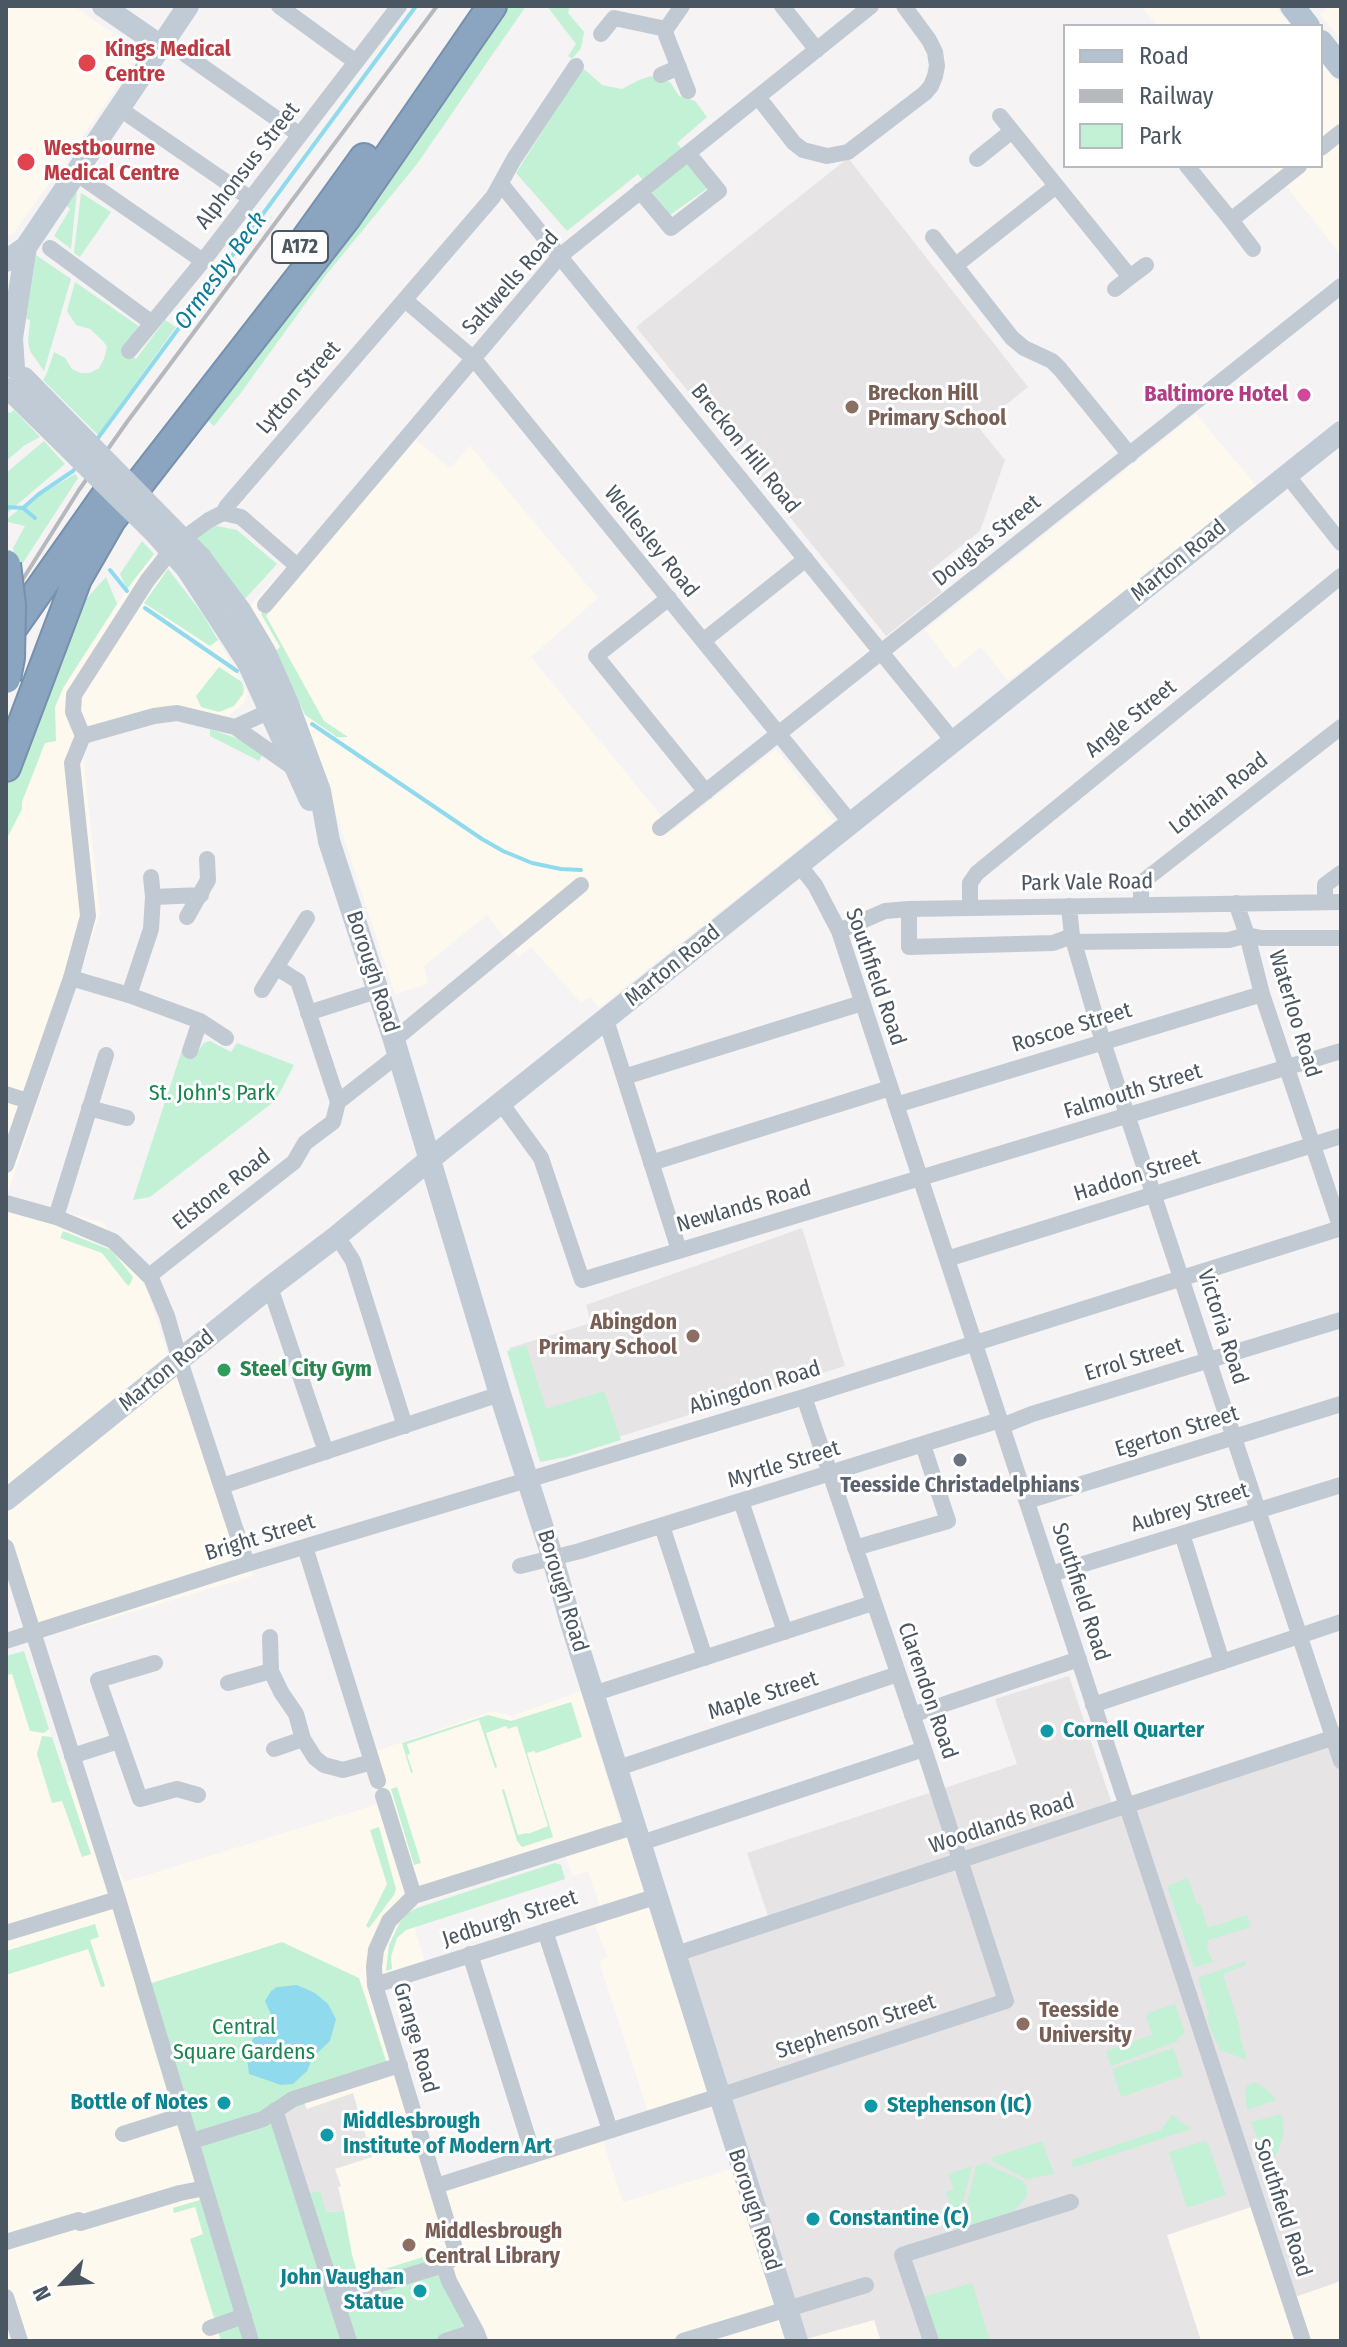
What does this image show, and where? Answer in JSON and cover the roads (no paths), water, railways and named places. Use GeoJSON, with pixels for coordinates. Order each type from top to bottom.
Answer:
{"type":"FeatureCollection","features":[{"type":"Feature","properties":{"kind":"highway","name":"A172"},"geometry":{"type":"LineString","coordinates":[[6,637],[118,480],[234,335],[331,206],[470,6]]}},
{"type":"Feature","properties":{"kind":"highway","name":"A172"},"geometry":{"type":"LineString","coordinates":[[6,767],[77,579],[111,520],[346,218],[492,6]]}},
{"type":"Feature","properties":{"kind":"highway"},"geometry":{"type":"LineString","coordinates":[[6,564],[11,605],[10,658],[6,679]]}},
{"type":"Feature","properties":{"kind":"main road"},"geometry":{"type":"LineString","coordinates":[[1323,44],[1341,67]]}},
{"type":"Feature","properties":{"kind":"street"},"geometry":{"type":"LineString","coordinates":[[103,6],[161,46]]}},
{"type":"Feature","properties":{"kind":"street"},"geometry":{"type":"LineString","coordinates":[[6,261],[77,174],[188,6]]}},
{"type":"Feature","properties":{"kind":"street","name":"Alphonsus Street"},"geometry":{"type":"LineString","coordinates":[[129,351],[203,261],[399,6]]}},
{"type":"Feature","properties":{"kind":"street"},"geometry":{"type":"LineString","coordinates":[[682,6],[666,29],[666,35],[688,91]]}},
{"type":"Feature","properties":{"kind":"street"},"geometry":{"type":"LineString","coordinates":[[782,6],[817,50]]}},
{"type":"Feature","properties":{"kind":"street","name":"Saltwells Road"},"geometry":{"type":"LineString","coordinates":[[265,605],[560,256],[871,6]]}},
{"type":"Feature","properties":{"kind":"street"},"geometry":{"type":"LineString","coordinates":[[758,97],[803,150],[827,156],[848,152],[925,93],[935,76],[935,52],[904,6]]}},
{"type":"Feature","properties":{"kind":"street"},"geometry":{"type":"LineString","coordinates":[[290,9],[356,62]]}},
{"type":"Feature","properties":{"kind":"street"},"geometry":{"type":"LineString","coordinates":[[601,34],[610,12],[666,29]]}},
{"type":"Feature","properties":{"kind":"street"},"geometry":{"type":"LineString","coordinates":[[186,55],[300,135]]}},
{"type":"Feature","properties":{"kind":"street","name":"Lytton Street"},"geometry":{"type":"LineString","coordinates":[[83,736],[73,712],[74,695],[147,581],[176,544],[223,513],[493,197],[514,159],[576,66]]}},
{"type":"Feature","properties":{"kind":"street"},"geometry":{"type":"LineString","coordinates":[[661,75],[679,67]]}},
{"type":"Feature","properties":{"kind":"street"},"geometry":{"type":"LineString","coordinates":[[120,109],[251,199]]}},
{"type":"Feature","properties":{"kind":"street"},"geometry":{"type":"LineString","coordinates":[[1000,116],[1130,277]]}},
{"type":"Feature","properties":{"kind":"street"},"geometry":{"type":"LineString","coordinates":[[977,159],[1012,131]]}},
{"type":"Feature","properties":{"kind":"street"},"geometry":{"type":"LineString","coordinates":[[1323,146],[1341,132]]}},
{"type":"Feature","properties":{"kind":"street"},"geometry":{"type":"LineString","coordinates":[[640,191],[671,228],[719,191],[688,153]]}},
{"type":"Feature","properties":{"kind":"street"},"geometry":{"type":"LineString","coordinates":[[1189,168],[1253,249]]}},
{"type":"Feature","properties":{"kind":"street"},"geometry":{"type":"LineString","coordinates":[[1231,220],[1296,168]]}},
{"type":"Feature","properties":{"kind":"street"},"geometry":{"type":"LineString","coordinates":[[77,174],[203,261]]}},
{"type":"Feature","properties":{"kind":"street","name":"Breckon Hill Road"},"geometry":{"type":"LineString","coordinates":[[501,184],[954,742]]}},
{"type":"Feature","properties":{"kind":"street"},"geometry":{"type":"LineString","coordinates":[[956,265],[1056,186]]}},
{"type":"Feature","properties":{"kind":"street"},"geometry":{"type":"LineString","coordinates":[[933,237],[1012,338],[1024,348],[1052,361],[1130,455]]}},
{"type":"Feature","properties":{"kind":"street"},"geometry":{"type":"LineString","coordinates":[[50,248],[152,323]]}},
{"type":"Feature","properties":{"kind":"street"},"geometry":{"type":"LineString","coordinates":[[12,376],[16,249]]}},
{"type":"Feature","properties":{"kind":"street"},"geometry":{"type":"LineString","coordinates":[[1115,289],[1146,265]]}},
{"type":"Feature","properties":{"kind":"street","name":"Douglas Street"},"geometry":{"type":"LineString","coordinates":[[660,828],[1341,286]]}},
{"type":"Feature","properties":{"kind":"street","name":"Wellesley Road"},"geometry":{"type":"LineString","coordinates":[[405,300],[474,359],[851,823]]}},
{"type":"Feature","properties":{"kind":"street","name":"Borough Road"},"geometry":{"type":"LineString","coordinates":[[12,376],[201,558],[240,610],[257,658],[320,791],[329,841]]}},
{"type":"Feature","properties":{"kind":"street","name":"Marton Road"},"geometry":{"type":"LineString","coordinates":[[6,1500],[1341,432]]}},
{"type":"Feature","properties":{"kind":"street"},"geometry":{"type":"LineString","coordinates":[[1287,475],[1341,543]]}},
{"type":"Feature","properties":{"kind":"street"},"geometry":{"type":"LineString","coordinates":[[223,513],[241,517],[296,565]]}},
{"type":"Feature","properties":{"kind":"street"},"geometry":{"type":"LineString","coordinates":[[703,641],[806,559]]}},
{"type":"Feature","properties":{"kind":"street","name":"Angle Street"},"geometry":{"type":"LineString","coordinates":[[970,907],[970,883],[977,873],[1341,576]]}},
{"type":"Feature","properties":{"kind":"street"},"geometry":{"type":"LineString","coordinates":[[669,598],[596,656],[706,792]]}},
{"type":"Feature","properties":{"kind":"street"},"geometry":{"type":"LineString","coordinates":[[235,727],[279,707]]}},
{"type":"Feature","properties":{"kind":"street","name":"Borough Road"},"geometry":{"type":"LineString","coordinates":[[279,707],[295,769],[329,841],[396,1048],[500,1394],[538,1476],[552,1556],[593,1694],[797,2341]]}},
{"type":"Feature","properties":{"kind":"street"},"geometry":{"type":"LineString","coordinates":[[6,1165],[71,978],[88,916],[72,763],[83,736],[154,716],[177,713],[235,727],[295,769]]}},
{"type":"Feature","properties":{"kind":"street","name":"Lothian Road"},"geometry":{"type":"LineString","coordinates":[[1141,905],[1141,883],[1341,727]]}},
{"type":"Feature","properties":{"kind":"street"},"geometry":{"type":"LineString","coordinates":[[187,917],[208,880],[207,859]]}},
{"type":"Feature","properties":{"kind":"street","name":"Southfield Road"},"geometry":{"type":"LineString","coordinates":[[799,865],[815,885],[839,931],[1303,2341]]}},
{"type":"Feature","properties":{"kind":"street"},"geometry":{"type":"LineString","coordinates":[[1333,902],[1325,885],[1341,873]]}},
{"type":"Feature","properties":{"kind":"street"},"geometry":{"type":"LineString","coordinates":[[129,995],[151,929],[151,877]]}},
{"type":"Feature","properties":{"kind":"street"},"geometry":{"type":"LineString","coordinates":[[396,1048],[581,885]]}},
{"type":"Feature","properties":{"kind":"street"},"geometry":{"type":"LineString","coordinates":[[153,897],[201,895]]}},
{"type":"Feature","properties":{"kind":"street","name":"Park Vale Road"},"geometry":{"type":"LineString","coordinates":[[839,931],[885,911],[909,909],[1333,902]]}},
{"type":"Feature","properties":{"kind":"street","name":"Waterloo Road"},"geometry":{"type":"LineString","coordinates":[[1236,903],[1262,994],[1341,1229]]}},
{"type":"Feature","properties":{"kind":"street","name":"Victoria Road"},"geometry":{"type":"LineString","coordinates":[[1069,906],[1073,939],[1103,1042],[1337,1736],[1341,1761]]}},
{"type":"Feature","properties":{"kind":"street"},"geometry":{"type":"LineString","coordinates":[[909,909],[909,947],[1053,943],[1073,939],[1229,940],[1247,935],[1261,938],[1341,938]]}},
{"type":"Feature","properties":{"kind":"street"},"geometry":{"type":"LineString","coordinates":[[262,990],[307,918]]}},
{"type":"Feature","properties":{"kind":"street"},"geometry":{"type":"LineString","coordinates":[[277,968],[298,981],[338,1102]]}},
{"type":"Feature","properties":{"kind":"street"},"geometry":{"type":"LineString","coordinates":[[71,978],[200,1021],[226,1038]]}},
{"type":"Feature","properties":{"kind":"street"},"geometry":{"type":"LineString","coordinates":[[308,1013],[377,991]]}},
{"type":"Feature","properties":{"kind":"street","name":"Roscoe Street"},"geometry":{"type":"LineString","coordinates":[[651,1163],[1103,1042],[1262,994]]}},
{"type":"Feature","properties":{"kind":"street"},"geometry":{"type":"LineString","coordinates":[[624,1077],[862,1003]]}},
{"type":"Feature","properties":{"kind":"street"},"geometry":{"type":"LineString","coordinates":[[606,1020],[679,1250]]}},
{"type":"Feature","properties":{"kind":"street"},"geometry":{"type":"LineString","coordinates":[[190,1051],[200,1021]]}},
{"type":"Feature","properties":{"kind":"street","name":"Elstone Road"},"geometry":{"type":"LineString","coordinates":[[150,1277],[294,1162],[305,1143],[333,1122],[338,1102],[396,1048]]}},
{"type":"Feature","properties":{"kind":"street","name":"Falmouth Street"},"geometry":{"type":"LineString","coordinates":[[920,1178],[1341,1051]]}},
{"type":"Feature","properties":{"kind":"street"},"geometry":{"type":"LineString","coordinates":[[56,1217],[106,1055]]}},
{"type":"Feature","properties":{"kind":"street"},"geometry":{"type":"LineString","coordinates":[[6,1094],[28,1101]]}},
{"type":"Feature","properties":{"kind":"street","name":"Newlands Road"},"geometry":{"type":"LineString","coordinates":[[501,1103],[541,1158],[582,1280],[920,1178]]}},
{"type":"Feature","properties":{"kind":"street"},"geometry":{"type":"LineString","coordinates":[[89,1108],[127,1118]]}},
{"type":"Feature","properties":{"kind":"street","name":"Haddon Street"},"geometry":{"type":"LineString","coordinates":[[947,1259],[1341,1136]]}},
{"type":"Feature","properties":{"kind":"street"},"geometry":{"type":"LineString","coordinates":[[6,1203],[56,1217],[113,1241],[150,1277],[167,1316],[247,1564]]}},
{"type":"Feature","properties":{"kind":"street"},"geometry":{"type":"LineString","coordinates":[[1182,1278],[1341,1229]]}},
{"type":"Feature","properties":{"kind":"street"},"geometry":{"type":"LineString","coordinates":[[337,1236],[353,1261],[405,1426]]}},
{"type":"Feature","properties":{"kind":"street","name":"Abingdon Road"},"geometry":{"type":"LineString","coordinates":[[538,1476],[804,1397],[1182,1278]]}},
{"type":"Feature","properties":{"kind":"street"},"geometry":{"type":"LineString","coordinates":[[270,1287],[326,1452]]}},
{"type":"Feature","properties":{"kind":"street","name":"Errol Street"},"geometry":{"type":"LineString","coordinates":[[1001,1423],[1341,1320]]}},
{"type":"Feature","properties":{"kind":"street"},"geometry":{"type":"LineString","coordinates":[[222,1486],[500,1394]]}},
{"type":"Feature","properties":{"kind":"street","name":"Clarendon Road"},"geometry":{"type":"LineString","coordinates":[[804,1397],[1006,2001]]}},
{"type":"Feature","properties":{"kind":"street","name":"Egerton Street"},"geometry":{"type":"LineString","coordinates":[[1027,1501],[1341,1404]]}},
{"type":"Feature","properties":{"kind":"street","name":"Myrtle Street"},"geometry":{"type":"LineString","coordinates":[[520,1566],[580,1551],[1001,1423]]}},
{"type":"Feature","properties":{"kind":"street"},"geometry":{"type":"LineString","coordinates":[[855,1548],[948,1521],[923,1445]]}},
{"type":"Feature","properties":{"kind":"street","name":"Bright Street"},"geometry":{"type":"LineString","coordinates":[[6,1641],[538,1476]]}},
{"type":"Feature","properties":{"kind":"street","name":"Aubrey Street"},"geometry":{"type":"LineString","coordinates":[[1051,1574],[1341,1486]]}},
{"type":"Feature","properties":{"kind":"street"},"geometry":{"type":"LineString","coordinates":[[741,1501],[785,1632]]}},
{"type":"Feature","properties":{"kind":"street"},"geometry":{"type":"LineString","coordinates":[[662,1526],[705,1658]]}},
{"type":"Feature","properties":{"kind":"street"},"geometry":{"type":"LineString","coordinates":[[1182,1534],[1222,1662]]}},
{"type":"Feature","properties":{"kind":"street"},"geometry":{"type":"LineString","coordinates":[[6,1547],[118,1899],[251,2341]]}},
{"type":"Feature","properties":{"kind":"street"},"geometry":{"type":"LineString","coordinates":[[305,1547],[414,1896],[754,1804],[924,1749]]}},
{"type":"Feature","properties":{"kind":"street"},"geometry":{"type":"LineString","coordinates":[[593,1694],[873,1603]]}},
{"type":"Feature","properties":{"kind":"street"},"geometry":{"type":"LineString","coordinates":[[1093,1705],[1341,1622]]}},
{"type":"Feature","properties":{"kind":"street"},"geometry":{"type":"LineString","coordinates":[[270,1637],[271,1671],[296,1714],[303,1739],[315,1758],[324,1765],[343,1770],[372,1762]]}},
{"type":"Feature","properties":{"kind":"street"},"geometry":{"type":"LineString","coordinates":[[912,1715],[1079,1659]]}},
{"type":"Feature","properties":{"kind":"street"},"geometry":{"type":"LineString","coordinates":[[155,1663],[98,1680],[140,1799],[177,1789],[198,1795]]}},
{"type":"Feature","properties":{"kind":"street"},"geometry":{"type":"LineString","coordinates":[[228,1683],[271,1671]]}},
{"type":"Feature","properties":{"kind":"street","name":"Maple Street"},"geometry":{"type":"LineString","coordinates":[[618,1768],[898,1674]]}},
{"type":"Feature","properties":{"kind":"street","name":"Woodlands Road"},"geometry":{"type":"LineString","coordinates":[[676,1954],[1337,1736]]}},
{"type":"Feature","properties":{"kind":"street"},"geometry":{"type":"LineString","coordinates":[[274,1749],[303,1739]]}},
{"type":"Feature","properties":{"kind":"street"},"geometry":{"type":"LineString","coordinates":[[72,1756],[119,1741]]}},
{"type":"Feature","properties":{"kind":"street","name":"Grange Road"},"geometry":{"type":"LineString","coordinates":[[414,1896],[389,1921],[381,1936],[374,1967],[375,1985],[436,2186],[450,2260],[449,2281],[478,2336]]}},
{"type":"Feature","properties":{"kind":"street","name":"Jedburgh Street"},"geometry":{"type":"LineString","coordinates":[[375,1985],[658,1896]]}},
{"type":"Feature","properties":{"kind":"street"},"geometry":{"type":"LineString","coordinates":[[6,1933],[118,1899]]}},
{"type":"Feature","properties":{"kind":"street"},"geometry":{"type":"LineString","coordinates":[[545,1931],[608,2123]]}},
{"type":"Feature","properties":{"kind":"street"},"geometry":{"type":"LineString","coordinates":[[470,1954],[533,2154]]}},
{"type":"Feature","properties":{"kind":"street","name":"Stephenson Street"},"geometry":{"type":"LineString","coordinates":[[436,2186],[533,2154],[608,2123],[719,2096],[1006,2001]]}},
{"type":"Feature","properties":{"kind":"street"},"geometry":{"type":"LineString","coordinates":[[192,2141],[263,2119],[293,2099],[400,2065]]}},
{"type":"Feature","properties":{"kind":"street"},"geometry":{"type":"LineString","coordinates":[[275,2110],[349,2341]]}},
{"type":"Feature","properties":{"kind":"street"},"geometry":{"type":"LineString","coordinates":[[123,2134],[183,2115]]}},
{"type":"Feature","properties":{"kind":"street"},"geometry":{"type":"LineString","coordinates":[[6,2242],[205,2188]]}},
{"type":"Feature","properties":{"kind":"street"},"geometry":{"type":"LineString","coordinates":[[931,2341],[902,2255],[1071,2202]]}},
{"type":"Feature","properties":{"kind":"street"},"geometry":{"type":"LineString","coordinates":[[336,2297],[450,2260]]}},
{"type":"Feature","properties":{"kind":"street"},"geometry":{"type":"LineString","coordinates":[[683,2341],[866,2285]]}},
{"type":"Feature","properties":{"kind":"street"},"geometry":{"type":"LineString","coordinates":[[6,2297],[20,2341]]}},
{"type":"Feature","properties":{"kind":"street"},"geometry":{"type":"LineString","coordinates":[[210,2328],[244,2316]]}},
{"type":"Feature","properties":{"kind":"street"},"geometry":{"type":"LineString","coordinates":[[445,2341],[478,2336]]}},
{"type":"Feature","properties":{"kind":"water"},"geometry":{"type":"Polygon","coordinates":[[[297,1985],[315,1993],[328,2004],[336,2019],[330,2041],[313,2057],[307,2071],[293,2084],[281,2085],[249,2074],[247,2057],[253,2038],[263,2034],[270,2025],[271,2015],[265,2001],[271,1991],[277,1987],[297,1985]]]}},
{"type":"Feature","properties":{"kind":"waterway","name":"Ormesby Beck"},"geometry":{"type":"LineString","coordinates":[[95,442],[416,6]]}},
{"type":"Feature","properties":{"kind":"waterway","name":"Ormesby Beck"},"geometry":{"type":"LineString","coordinates":[[6,507],[23,508],[78,465]]}},
{"type":"Feature","properties":{"kind":"waterway"},"geometry":{"type":"LineString","coordinates":[[23,508],[35,518]]}},
{"type":"Feature","properties":{"kind":"waterway"},"geometry":{"type":"LineString","coordinates":[[110,570],[127,591]]}},
{"type":"Feature","properties":{"kind":"waterway"},"geometry":{"type":"LineString","coordinates":[[145,608],[237,671]]}},
{"type":"Feature","properties":{"kind":"waterway"},"geometry":{"type":"LineString","coordinates":[[312,724],[503,851],[532,863],[581,870]]}},
{"type":"Feature","properties":{"kind":"railway"},"geometry":{"type":"LineString","coordinates":[[6,606],[79,490],[127,422],[437,6]]}},
{"type":"Feature","properties":{"kind":"place","name":"Kings Medical Centre"},"geometry":{"type":"Point","coordinates":[87,63]}},
{"type":"Feature","properties":{"kind":"place","name":"Westbourne Medical Centre"},"geometry":{"type":"Point","coordinates":[26,162]}},
{"type":"Feature","properties":{"kind":"place","name":"Baltimore Hotel"},"geometry":{"type":"Point","coordinates":[1304,395]}},
{"type":"Feature","properties":{"kind":"place","name":"Breckon Hill Primary School"},"geometry":{"type":"Point","coordinates":[852,407]}},
{"type":"Feature","properties":{"kind":"place","name":"Abingdon Primary School"},"geometry":{"type":"Point","coordinates":[693,1336]}},
{"type":"Feature","properties":{"kind":"place","name":"Steel City Gym"},"geometry":{"type":"Point","coordinates":[224,1370]}},
{"type":"Feature","properties":{"kind":"place","name":"Teesside Christadelphians"},"geometry":{"type":"Point","coordinates":[960,1460]}},
{"type":"Feature","properties":{"kind":"place","name":"Cornell Quarter"},"geometry":{"type":"Point","coordinates":[1047,1731]}},
{"type":"Feature","properties":{"kind":"place","name":"Teesside University"},"geometry":{"type":"Point","coordinates":[1023,2024]}},
{"type":"Feature","properties":{"kind":"place","name":"Bottle of Notes"},"geometry":{"type":"Point","coordinates":[224,2103]}},
{"type":"Feature","properties":{"kind":"place","name":"Stephenson (IC)"},"geometry":{"type":"Point","coordinates":[871,2106]}},
{"type":"Feature","properties":{"kind":"place","name":"Middlesbrough Institute of Modern Art"},"geometry":{"type":"Point","coordinates":[327,2135]}},
{"type":"Feature","properties":{"kind":"place","name":"Constantine (C)"},"geometry":{"type":"Point","coordinates":[813,2219]}},
{"type":"Feature","properties":{"kind":"place","name":"Middlesbrough Central Library"},"geometry":{"type":"Point","coordinates":[409,2245]}},
{"type":"Feature","properties":{"kind":"place","name":"John Vaughan Statue"},"geometry":{"type":"Point","coordinates":[420,2291]}},
{"type":"Feature","properties":{"kind":"park label","name":"St. John's Park"},"geometry":{"type":"Point","coordinates":[212,1094]}},
{"type":"Feature","properties":{"kind":"park label","name":"Central Square Gardens"},"geometry":{"type":"Point","coordinates":[244,2040]}}]}
